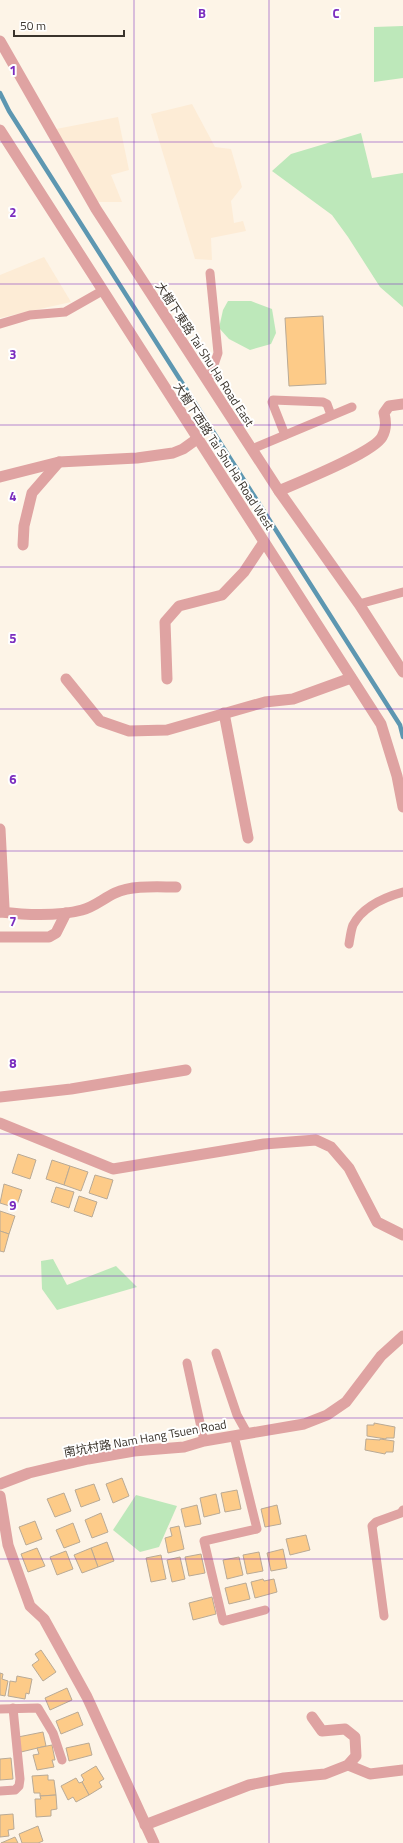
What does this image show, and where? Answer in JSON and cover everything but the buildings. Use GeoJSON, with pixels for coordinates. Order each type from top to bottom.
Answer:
{"type":"FeatureCollection","features":[{"type":"Feature","properties":{"kind":"street","name":"大樹下東路 Tai Shu Ha Road East"},"geometry":{"type":"LineString","coordinates":[[0,41],[96,209],[279,491],[359,604],[403,672]]}},
{"type":"Feature","properties":{"kind":"street","name":"大樹下西路 Tai Shu Ha Road West"},"geometry":{"type":"LineString","coordinates":[[2,136],[381,724],[397,776],[403,807]]}},
{"type":"Feature","properties":{"kind":"street"},"geometry":{"type":"LineString","coordinates":[[279,491],[362,453],[382,438],[386,426],[384,413],[389,406],[403,404]]}},
{"type":"Feature","properties":{"kind":"street"},"geometry":{"type":"LineString","coordinates":[[0,477],[59,462],[137,458],[173,453],[197,439]]}},
{"type":"Feature","properties":{"kind":"street"},"geometry":{"type":"LineString","coordinates":[[22,545],[24,526],[32,493],[59,462]]}},
{"type":"Feature","properties":{"kind":"street"},"geometry":{"type":"LineString","coordinates":[[167,679],[165,622],[180,606],[222,595],[244,572],[264,542]]}},
{"type":"Feature","properties":{"kind":"street"},"geometry":{"type":"LineString","coordinates":[[66,679],[100,721],[129,731],[166,730],[265,702],[293,699],[351,678]]}},
{"type":"Feature","properties":{"kind":"street"},"geometry":{"type":"LineString","coordinates":[[224,713],[248,838]]}},
{"type":"Feature","properties":{"kind":"street"},"geometry":{"type":"LineString","coordinates":[[0,829],[4,907],[0,912],[27,915],[66,913],[85,910],[117,892],[149,888],[176,888]]}},
{"type":"Feature","properties":{"kind":"street"},"geometry":{"type":"LineString","coordinates":[[0,937],[49,937],[56,933],[66,913]]}},
{"type":"Feature","properties":{"kind":"street"},"geometry":{"type":"LineString","coordinates":[[0,1097],[72,1089],[186,1070]]}},
{"type":"Feature","properties":{"kind":"street"},"geometry":{"type":"LineString","coordinates":[[0,1122],[114,1169],[264,1144],[316,1140],[331,1147],[349,1168],[377,1222],[403,1236]]}},
{"type":"Feature","properties":{"kind":"street","name":"南坑村路 Nam Hang Tsuen Road"},"geometry":{"type":"LineString","coordinates":[[0,1484],[29,1473],[88,1459],[134,1451],[184,1447],[204,1441],[304,1424],[327,1415],[346,1402],[381,1356],[403,1336]]}},
{"type":"Feature","properties":{"kind":"street"},"geometry":{"type":"LineString","coordinates":[[0,1496],[8,1545],[30,1606],[44,1619],[87,1697],[154,1843]]}},
{"type":"Feature","properties":{"kind":"street"},"geometry":{"type":"LineString","coordinates":[[145,1825],[249,1785],[284,1778],[325,1774],[348,1765],[356,1756],[355,1736],[345,1729],[322,1731],[312,1716]]}},
{"type":"Feature","properties":{"kind":"street"},"geometry":{"type":"LineString","coordinates":[[348,1765],[370,1774],[403,1770]]}},
{"type":"Feature","properties":{"kind":"lane"},"geometry":{"type":"LineString","coordinates":[[208,382],[218,353],[210,273]]}},
{"type":"Feature","properties":{"kind":"lane"},"geometry":{"type":"LineString","coordinates":[[0,324],[30,315],[65,312],[102,291]]}},
{"type":"Feature","properties":{"kind":"lane"},"geometry":{"type":"LineString","coordinates":[[285,435],[272,402],[273,400],[323,402],[327,404],[331,415]]}},
{"type":"Feature","properties":{"kind":"lane"},"geometry":{"type":"LineString","coordinates":[[252,449],[352,407]]}},
{"type":"Feature","properties":{"kind":"lane"},"geometry":{"type":"LineString","coordinates":[[359,604],[403,592]]}},
{"type":"Feature","properties":{"kind":"lane"},"geometry":{"type":"LineString","coordinates":[[349,944],[353,925],[368,907],[390,896],[403,892]]}},
{"type":"Feature","properties":{"kind":"lane"},"geometry":{"type":"LineString","coordinates":[[216,1354],[237,1415],[247,1434]]}},
{"type":"Feature","properties":{"kind":"lane"},"geometry":{"type":"LineString","coordinates":[[187,1363],[204,1441]]}},
{"type":"Feature","properties":{"kind":"lane"},"geometry":{"type":"LineString","coordinates":[[234,1436],[257,1529],[204,1541],[224,1621],[265,1610]]}},
{"type":"Feature","properties":{"kind":"lane"},"geometry":{"type":"LineString","coordinates":[[384,1616],[372,1526],[376,1522],[403,1510]]}},
{"type":"Feature","properties":{"kind":"lane"},"geometry":{"type":"LineString","coordinates":[[0,1791],[15,1790],[19,1786],[20,1779],[13,1708]]}},
{"type":"Feature","properties":{"kind":"lane"},"geometry":{"type":"LineString","coordinates":[[0,1709],[38,1708],[53,1733],[62,1760]]}},
{"type":"Feature","properties":{"kind":"shaded area"},"geometry":{"type":"Polygon","coordinates":[[[192,104],[215,147],[231,149],[242,187],[231,201],[234,223],[243,221],[246,231],[211,238],[212,260],[195,259],[151,114],[192,104]]]}},
{"type":"Feature","properties":{"kind":"shaded area"},"geometry":{"type":"Polygon","coordinates":[[[118,117],[129,170],[111,175],[122,202],[95,202],[56,129],[118,117]]]}},
{"type":"Feature","properties":{"kind":"shaded area"},"geometry":{"type":"Polygon","coordinates":[[[44,257],[71,302],[0,318],[0,275],[44,257]]]}},
{"type":"Feature","properties":{"kind":"green space"},"geometry":{"type":"Polygon","coordinates":[[[403,26],[403,78],[374,82],[374,27],[403,26]]]}},
{"type":"Feature","properties":{"kind":"green space"},"geometry":{"type":"Polygon","coordinates":[[[361,133],[372,178],[403,173],[403,307],[380,287],[332,215],[272,171],[291,154],[361,133]]]}},
{"type":"Feature","properties":{"kind":"green space"},"geometry":{"type":"Polygon","coordinates":[[[228,301],[251,301],[272,309],[276,333],[271,344],[250,350],[229,339],[219,328],[223,310],[228,301]]]}},
{"type":"Feature","properties":{"kind":"green space"},"geometry":{"type":"Polygon","coordinates":[[[53,1259],[67,1285],[116,1266],[137,1287],[57,1310],[42,1289],[41,1261],[53,1259]]]}},
{"type":"Feature","properties":{"kind":"green space"},"geometry":{"type":"Polygon","coordinates":[[[136,1495],[177,1506],[159,1547],[140,1552],[113,1530],[136,1495]]]}},
{"type":"Feature","properties":{"kind":"waterway"},"geometry":{"type":"LineString","coordinates":[[0,93],[9,111],[400,725],[403,737]]}}]}
